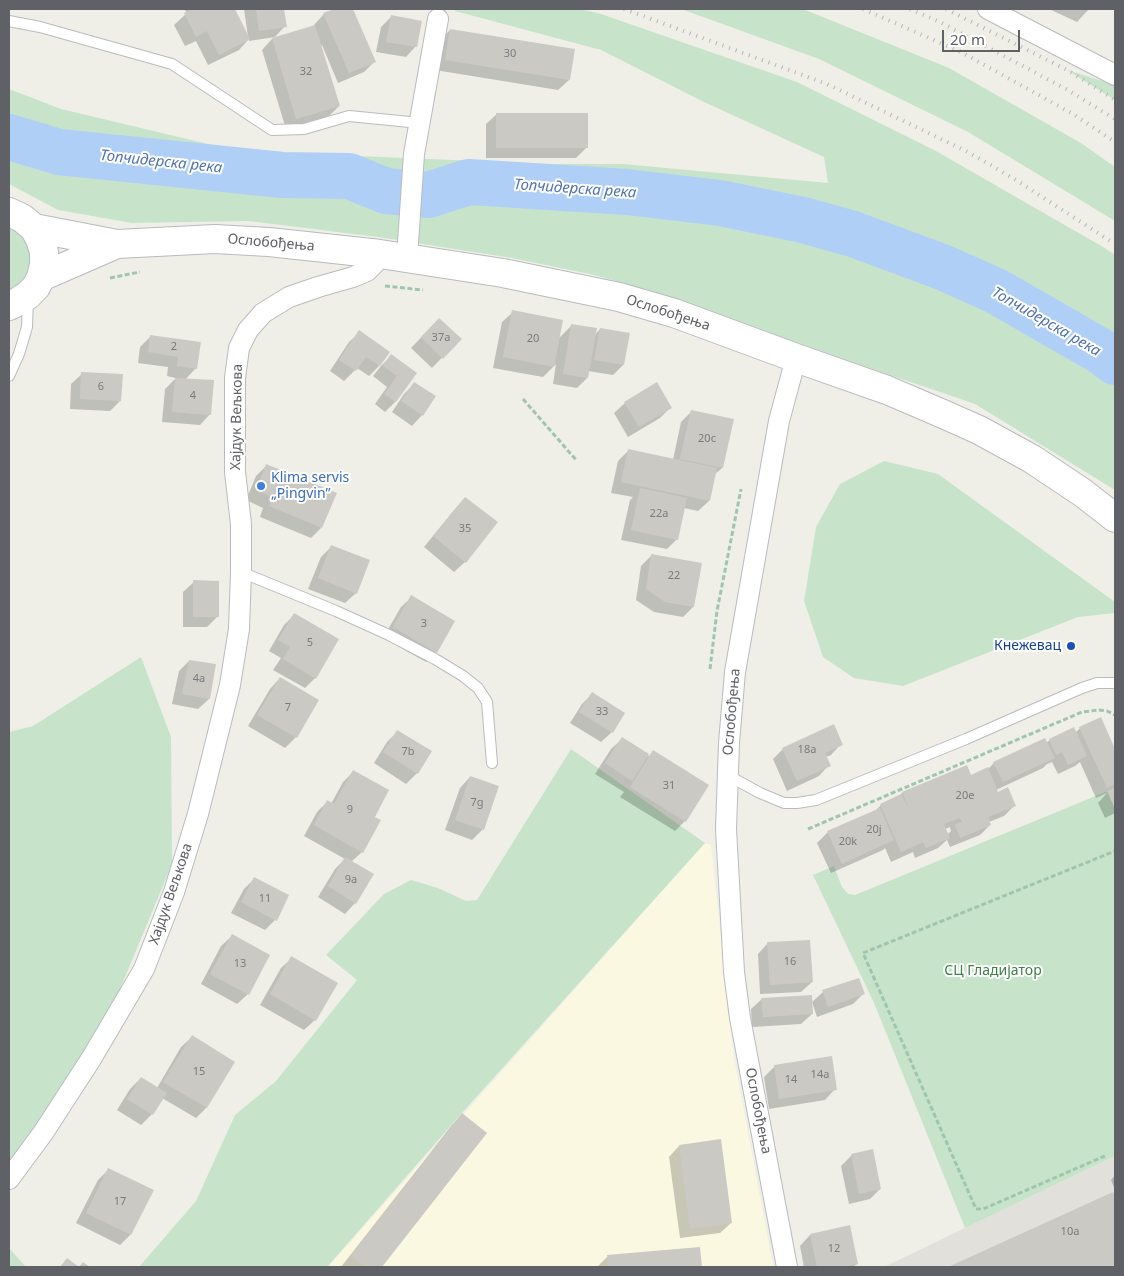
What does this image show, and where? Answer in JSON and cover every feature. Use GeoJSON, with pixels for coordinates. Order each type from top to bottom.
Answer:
{"type":"FeatureCollection","features":[{"type":"Feature","properties":{"kind":"main road"},"geometry":{"type":"LineString","coordinates":[[9,212],[22,218],[34,228],[44,252],[44,264],[26,293]]}},
{"type":"Feature","properties":{"kind":"main road","name":"Ослобођења"},"geometry":{"type":"LineString","coordinates":[[34,228],[117,244],[215,239],[269,242],[380,254],[504,272],[619,298],[674,314],[796,358]]}},
{"type":"Feature","properties":{"kind":"main road","name":"Ослобођења"},"geometry":{"type":"LineString","coordinates":[[26,293],[117,244]]}},
{"type":"Feature","properties":{"kind":"main road"},"geometry":{"type":"LineString","coordinates":[[796,358],[887,390],[979,430],[1032,459],[1083,493],[1115,518]]}},
{"type":"Feature","properties":{"kind":"street"},"geometry":{"type":"LineString","coordinates":[[988,9],[1115,75]]}},
{"type":"Feature","properties":{"kind":"street"},"geometry":{"type":"LineString","coordinates":[[407,258],[414,154],[438,19]]}},
{"type":"Feature","properties":{"kind":"street","name":"Хајдук Вељкова"},"geometry":{"type":"LineString","coordinates":[[9,1179],[43,1133],[92,1059],[144,969],[174,892],[198,814],[230,685],[239,629],[241,524],[235,464],[235,378],[239,348],[248,330],[263,313],[289,297],[367,271],[380,254]]}},
{"type":"Feature","properties":{"kind":"street","name":"Ослобођења"},"geometry":{"type":"LineString","coordinates":[[787,1267],[740,1018],[734,972],[726,829],[732,698],[738,653],[779,421],[796,358]]}},
{"type":"Feature","properties":{"kind":"lane"},"geometry":{"type":"LineString","coordinates":[[9,21],[40,27],[172,64],[272,130],[304,129],[349,116],[420,124]]}},
{"type":"Feature","properties":{"kind":"lane"},"geometry":{"type":"LineString","coordinates":[[9,376],[19,354],[27,327],[26,293]]}},
{"type":"Feature","properties":{"kind":"lane"},"geometry":{"type":"LineString","coordinates":[[241,572],[380,631],[435,659],[463,676],[478,688],[487,702],[492,763]]}},
{"type":"Feature","properties":{"kind":"lane","name":"Ослобођења"},"geometry":{"type":"LineString","coordinates":[[727,775],[760,793],[784,803],[816,800],[958,743],[1082,688],[1097,683],[1115,683]]}},
{"type":"Feature","properties":{"kind":"path"},"geometry":{"type":"LineString","coordinates":[[105,279],[143,271]]}},
{"type":"Feature","properties":{"kind":"path"},"geometry":{"type":"LineString","coordinates":[[523,399],[577,461]]}},
{"type":"Feature","properties":{"kind":"path"},"geometry":{"type":"LineString","coordinates":[[808,829],[1082,712],[1099,710],[1115,715]]}},
{"type":"Feature","properties":{"kind":"path"},"geometry":{"type":"LineString","coordinates":[[1105,1156],[984,1209],[976,1209],[864,954],[1115,851]]}},
{"type":"Feature","properties":{"kind":"shaded area"},"geometry":{"type":"Polygon","coordinates":[[[705,843],[711,845],[734,1058],[773,1267],[328,1267],[705,843]]]}},
{"type":"Feature","properties":{"kind":"shaded area"},"geometry":{"type":"Polygon","coordinates":[[[1115,1156],[1115,1267],[884,1267],[965,1228],[1115,1156]]]}},
{"type":"Feature","properties":{"kind":"green space"},"geometry":{"type":"Polygon","coordinates":[[[455,9],[579,9],[598,13],[797,82],[936,151],[1115,255],[1115,347],[1069,314],[899,232],[697,188],[556,176],[566,193],[743,208],[942,267],[1102,352],[1115,363],[1115,490],[975,404],[616,281],[512,258],[378,237],[248,221],[132,223],[58,210],[9,184],[9,89],[61,109],[238,151],[549,164],[623,164],[828,183],[824,157],[704,102],[601,50],[455,11],[455,9]]]}},
{"type":"Feature","properties":{"kind":"green space"},"geometry":{"type":"Polygon","coordinates":[[[681,9],[803,9],[949,68],[1081,143],[1115,167],[1115,221],[968,132],[819,59],[681,9]]]}},
{"type":"Feature","properties":{"kind":"green space"},"geometry":{"type":"Polygon","coordinates":[[[1067,70],[1115,85],[1115,100],[1067,70]]]}},
{"type":"Feature","properties":{"kind":"green space"},"geometry":{"type":"Polygon","coordinates":[[[9,222],[24,231],[34,258],[24,284],[9,294],[9,222]]]}},
{"type":"Feature","properties":{"kind":"green space"},"geometry":{"type":"Polygon","coordinates":[[[884,461],[938,474],[1115,602],[1115,613],[1078,617],[903,686],[854,678],[823,657],[804,601],[816,527],[840,484],[884,461]]]}},
{"type":"Feature","properties":{"kind":"green space"},"geometry":{"type":"Polygon","coordinates":[[[141,657],[171,737],[172,864],[91,1059],[9,1166],[9,732],[33,726],[141,657]]]}},
{"type":"Feature","properties":{"kind":"green space"},"geometry":{"type":"Polygon","coordinates":[[[571,749],[705,843],[462,1113],[327,1267],[139,1267],[196,1201],[235,1115],[276,1081],[357,980],[326,955],[384,894],[411,880],[438,888],[466,901],[477,900],[571,749]]]}},
{"type":"Feature","properties":{"kind":"green space","name":"СЦ Гладијатор"},"geometry":{"type":"Polygon","coordinates":[[[1115,788],[1115,1156],[965,1228],[874,1003],[813,875],[834,866],[842,887],[848,894],[855,895],[1115,788]]]}},
{"type":"Feature","properties":{"kind":"green space"},"geometry":{"type":"Polygon","coordinates":[[[9,1248],[26,1267],[9,1267],[9,1248]]]}},
{"type":"Feature","properties":{"kind":"building"},"geometry":{"type":"Polygon","coordinates":[[[193,9],[235,9],[250,39],[219,55],[207,31],[196,37],[184,13],[193,9]]]}},
{"type":"Feature","properties":{"kind":"building"},"geometry":{"type":"Polygon","coordinates":[[[256,9],[284,9],[287,27],[259,31],[256,9]]]}},
{"type":"Feature","properties":{"kind":"building"},"geometry":{"type":"Polygon","coordinates":[[[334,9],[353,9],[376,62],[349,73],[323,13],[334,9]]]}},
{"type":"Feature","properties":{"kind":"building"},"geometry":{"type":"Polygon","coordinates":[[[391,15],[422,21],[417,47],[386,42],[391,15]]]}},
{"type":"Feature","properties":{"kind":"building"},"geometry":{"type":"Polygon","coordinates":[[[315,25],[340,106],[296,119],[272,38],[315,25]]]}},
{"type":"Feature","properties":{"kind":"building"},"geometry":{"type":"Polygon","coordinates":[[[450,29],[575,49],[570,80],[445,60],[450,29]]]}},
{"type":"Feature","properties":{"kind":"building"},"geometry":{"type":"Polygon","coordinates":[[[496,113],[588,113],[588,148],[496,148],[496,113]]]}},
{"type":"Feature","properties":{"kind":"building"},"geometry":{"type":"Polygon","coordinates":[[[512,310],[563,320],[554,367],[503,357],[512,310]]]}},
{"type":"Feature","properties":{"kind":"building"},"geometry":{"type":"Polygon","coordinates":[[[439,318],[462,339],[443,359],[421,337],[439,318]]]}},
{"type":"Feature","properties":{"kind":"building"},"geometry":{"type":"Polygon","coordinates":[[[571,324],[597,328],[588,378],[563,374],[571,324]]]}},
{"type":"Feature","properties":{"kind":"building"},"geometry":{"type":"Polygon","coordinates":[[[600,328],[630,333],[624,365],[594,360],[600,328]]]}},
{"type":"Feature","properties":{"kind":"building"},"geometry":{"type":"Polygon","coordinates":[[[359,330],[390,352],[380,366],[366,357],[356,371],[339,360],[359,330]]]}},
{"type":"Feature","properties":{"kind":"building"},"geometry":{"type":"Polygon","coordinates":[[[150,335],[201,342],[197,369],[177,366],[178,357],[148,352],[150,335]]]}},
{"type":"Feature","properties":{"kind":"building"},"geometry":{"type":"Polygon","coordinates":[[[391,354],[417,373],[396,402],[384,394],[397,376],[383,366],[391,354]]]}},
{"type":"Feature","properties":{"kind":"building"},"geometry":{"type":"Polygon","coordinates":[[[81,372],[123,374],[121,401],[80,399],[81,372]]]}},
{"type":"Feature","properties":{"kind":"building"},"geometry":{"type":"Polygon","coordinates":[[[175,378],[214,380],[211,415],[172,412],[175,378]]]}},
{"type":"Feature","properties":{"kind":"building"},"geometry":{"type":"Polygon","coordinates":[[[414,382],[436,396],[423,416],[401,401],[414,382]]]}},
{"type":"Feature","properties":{"kind":"building"},"geometry":{"type":"Polygon","coordinates":[[[657,382],[672,408],[639,427],[624,402],[657,382]]]}},
{"type":"Feature","properties":{"kind":"building"},"geometry":{"type":"Polygon","coordinates":[[[691,410],[734,419],[723,468],[680,459],[691,410]]]}},
{"type":"Feature","properties":{"kind":"building"},"geometry":{"type":"Polygon","coordinates":[[[628,449],[717,468],[710,501],[621,482],[628,449]]]}},
{"type":"Feature","properties":{"kind":"building"},"geometry":{"type":"Polygon","coordinates":[[[266,464],[337,493],[322,528],[269,506],[273,497],[256,490],[266,464]]]}},
{"type":"Feature","properties":{"kind":"building"},"geometry":{"type":"Polygon","coordinates":[[[640,488],[687,498],[678,540],[631,530],[640,488]]]}},
{"type":"Feature","properties":{"kind":"building"},"geometry":{"type":"Polygon","coordinates":[[[465,497],[498,522],[466,563],[433,536],[465,497]]]}},
{"type":"Feature","properties":{"kind":"building"},"geometry":{"type":"Polygon","coordinates":[[[331,545],[370,560],[357,594],[318,578],[331,545]]]}},
{"type":"Feature","properties":{"kind":"building"},"geometry":{"type":"Polygon","coordinates":[[[651,554],[702,563],[694,607],[665,602],[646,589],[651,554]]]}},
{"type":"Feature","properties":{"kind":"building"},"geometry":{"type":"Polygon","coordinates":[[[193,580],[219,581],[219,617],[193,617],[193,580]]]}},
{"type":"Feature","properties":{"kind":"building"},"geometry":{"type":"Polygon","coordinates":[[[411,595],[455,621],[437,653],[393,627],[411,595]]]}},
{"type":"Feature","properties":{"kind":"building"},"geometry":{"type":"Polygon","coordinates":[[[294,613],[339,639],[316,679],[283,659],[290,647],[278,640],[294,613]]]}},
{"type":"Feature","properties":{"kind":"building"},"geometry":{"type":"Polygon","coordinates":[[[189,660],[216,664],[210,699],[182,694],[189,660]]]}},
{"type":"Feature","properties":{"kind":"building"},"geometry":{"type":"Polygon","coordinates":[[[280,677],[319,700],[297,738],[257,715],[280,677]]]}},
{"type":"Feature","properties":{"kind":"building"},"geometry":{"type":"Polygon","coordinates":[[[592,692],[625,713],[613,733],[579,712],[592,692]]]}},
{"type":"Feature","properties":{"kind":"building"},"geometry":{"type":"Polygon","coordinates":[[[1101,717],[1115,749],[1115,784],[1107,788],[1079,727],[1101,717]]]}},
{"type":"Feature","properties":{"kind":"building"},"geometry":{"type":"Polygon","coordinates":[[[834,724],[843,745],[825,753],[831,766],[797,781],[782,748],[834,724]]]}},
{"type":"Feature","properties":{"kind":"building"},"geometry":{"type":"Polygon","coordinates":[[[1074,727],[1087,756],[1068,765],[1062,752],[1056,755],[1049,739],[1074,727]]]}},
{"type":"Feature","properties":{"kind":"building"},"geometry":{"type":"Polygon","coordinates":[[[397,730],[432,751],[418,774],[383,752],[397,730]]]}},
{"type":"Feature","properties":{"kind":"building"},"geometry":{"type":"Polygon","coordinates":[[[622,737],[649,754],[632,781],[605,763],[622,737]]]}},
{"type":"Feature","properties":{"kind":"building"},"geometry":{"type":"Polygon","coordinates":[[[1045,738],[1055,758],[1003,782],[993,762],[1045,738]]]}},
{"type":"Feature","properties":{"kind":"building"},"geometry":{"type":"Polygon","coordinates":[[[653,750],[709,785],[686,822],[630,787],[653,750]]]}},
{"type":"Feature","properties":{"kind":"building"},"geometry":{"type":"Polygon","coordinates":[[[967,765],[971,775],[988,767],[998,792],[1008,787],[1016,806],[988,817],[991,825],[960,838],[955,825],[962,822],[960,818],[944,824],[950,838],[926,848],[923,842],[901,852],[880,804],[901,794],[910,811],[902,792],[967,765]]]}},
{"type":"Feature","properties":{"kind":"building"},"geometry":{"type":"Polygon","coordinates":[[[353,770],[389,790],[375,817],[381,820],[363,853],[314,825],[327,800],[334,804],[353,770]]]}},
{"type":"Feature","properties":{"kind":"building"},"geometry":{"type":"Polygon","coordinates":[[[470,776],[499,786],[484,830],[455,820],[470,776]]]}},
{"type":"Feature","properties":{"kind":"building"},"geometry":{"type":"Polygon","coordinates":[[[1115,788],[1115,809],[1107,791],[1115,788]]]}},
{"type":"Feature","properties":{"kind":"building"},"geometry":{"type":"Polygon","coordinates":[[[880,808],[894,840],[842,864],[827,831],[880,808]]]}},
{"type":"Feature","properties":{"kind":"building"},"geometry":{"type":"Polygon","coordinates":[[[345,857],[374,874],[356,904],[328,886],[345,857]]]}},
{"type":"Feature","properties":{"kind":"building"},"geometry":{"type":"Polygon","coordinates":[[[254,877],[289,895],[277,921],[241,902],[254,877]]]}},
{"type":"Feature","properties":{"kind":"building"},"geometry":{"type":"Polygon","coordinates":[[[232,934],[270,955],[249,995],[210,974],[232,934]]]}},
{"type":"Feature","properties":{"kind":"building"},"geometry":{"type":"Polygon","coordinates":[[[810,940],[813,982],[770,985],[767,942],[810,940]]]}},
{"type":"Feature","properties":{"kind":"building"},"geometry":{"type":"Polygon","coordinates":[[[291,956],[338,983],[316,1021],[270,994],[291,956]]]}},
{"type":"Feature","properties":{"kind":"building"},"geometry":{"type":"Polygon","coordinates":[[[859,978],[865,994],[828,1007],[822,990],[859,978]]]}},
{"type":"Feature","properties":{"kind":"building"},"geometry":{"type":"Polygon","coordinates":[[[812,995],[813,1014],[763,1017],[761,998],[812,995]]]}},
{"type":"Feature","properties":{"kind":"building"},"geometry":{"type":"Polygon","coordinates":[[[192,1035],[235,1062],[207,1108],[163,1082],[192,1035]]]}},
{"type":"Feature","properties":{"kind":"building"},"geometry":{"type":"Polygon","coordinates":[[[832,1056],[837,1090],[779,1099],[774,1065],[832,1056]]]}},
{"type":"Feature","properties":{"kind":"building"},"geometry":{"type":"Polygon","coordinates":[[[141,1077],[167,1093],[153,1115],[127,1099],[141,1077]]]}},
{"type":"Feature","properties":{"kind":"building"},"geometry":{"type":"Polygon","coordinates":[[[462,1113],[487,1133],[382,1267],[365,1267],[351,1256],[462,1113]]]}},
{"type":"Feature","properties":{"kind":"building"},"geometry":{"type":"Polygon","coordinates":[[[721,1139],[732,1223],[690,1229],[679,1145],[721,1139]]]}},
{"type":"Feature","properties":{"kind":"building"},"geometry":{"type":"Polygon","coordinates":[[[873,1149],[881,1189],[859,1194],[851,1154],[873,1149]]]}},
{"type":"Feature","properties":{"kind":"building"},"geometry":{"type":"Polygon","coordinates":[[[108,1168],[154,1190],[131,1235],[86,1213],[108,1168]]]}},
{"type":"Feature","properties":{"kind":"building"},"geometry":{"type":"Polygon","coordinates":[[[1113,1192],[1115,1197],[1115,1267],[948,1267],[1113,1192]]]}},
{"type":"Feature","properties":{"kind":"building"},"geometry":{"type":"Polygon","coordinates":[[[850,1225],[858,1264],[842,1267],[817,1267],[810,1234],[850,1225]]]}},
{"type":"Feature","properties":{"kind":"building"},"geometry":{"type":"Polygon","coordinates":[[[700,1247],[702,1267],[608,1267],[607,1255],[700,1247]]]}},
{"type":"Feature","properties":{"kind":"building"},"geometry":{"type":"Polygon","coordinates":[[[67,1258],[79,1267],[60,1267],[67,1258]]]}},
{"type":"Feature","properties":{"kind":"building"},"geometry":{"type":"Polygon","coordinates":[[[83,1262],[90,1267],[79,1267],[83,1262]]]}},
{"type":"Feature","properties":{"kind":"waterway","name":"Топчидерска река"},"geometry":{"type":"LineString","coordinates":[[9,137],[59,152],[282,175],[349,176],[386,191],[428,195],[469,182],[627,192],[720,203],[803,220],[853,234],[942,267],[996,291],[1102,352],[1115,362]]}},
{"type":"Feature","properties":{"kind":"railway"},"geometry":{"type":"LineString","coordinates":[[624,9],[827,84],[970,153],[1016,180],[1115,244]]}},
{"type":"Feature","properties":{"kind":"railway"},"geometry":{"type":"LineString","coordinates":[[863,9],[961,52],[1073,114],[1115,142]]}},
{"type":"Feature","properties":{"kind":"railway"},"geometry":{"type":"LineString","coordinates":[[910,9],[940,22],[1066,89],[1115,119]]}},
{"type":"Feature","properties":{"kind":"railway"},"geometry":{"type":"LineString","coordinates":[[946,9],[1067,70],[1115,100]]}},
{"type":"Feature","properties":{"kind":"place","name":"Klima servis „Pingvin”"},"geometry":{"type":"Point","coordinates":[261,486]}},
{"type":"Feature","properties":{"kind":"place","name":"Кнежевац"},"geometry":{"type":"Point","coordinates":[1071,646]}}]}
